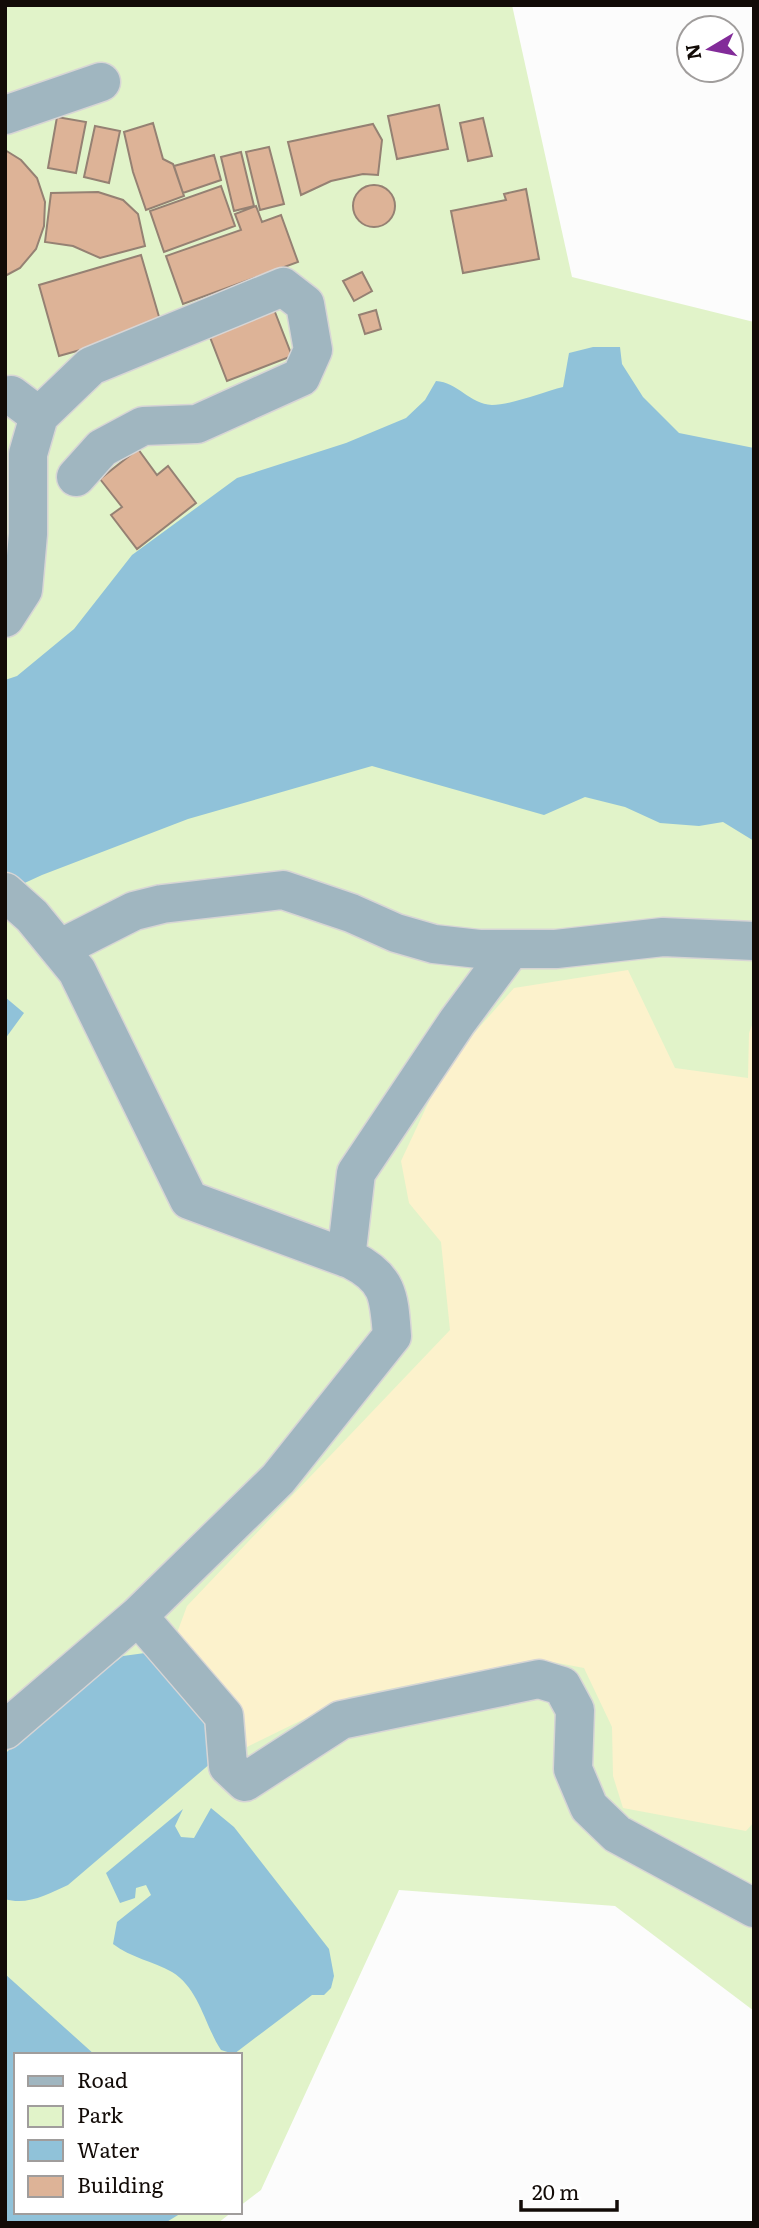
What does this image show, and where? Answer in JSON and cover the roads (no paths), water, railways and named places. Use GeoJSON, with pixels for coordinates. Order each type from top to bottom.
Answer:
{"type":"FeatureCollection","features":[{"type":"Feature","properties":{"kind":"lane"},"geometry":{"type":"LineString","coordinates":[[5,115],[101,82]]}},
{"type":"Feature","properties":{"kind":"lane"},"geometry":{"type":"LineString","coordinates":[[5,618],[23,590],[28,534],[28,454],[39,416],[91,366],[283,287],[305,304],[313,350],[301,377],[197,424],[144,426],[102,449],[76,477]]}},
{"type":"Feature","properties":{"kind":"lane"},"geometry":{"type":"LineString","coordinates":[[5,396],[11,396],[39,416]]}},
{"type":"Feature","properties":{"kind":"lane"},"geometry":{"type":"LineString","coordinates":[[59,950],[134,911],[162,904],[284,890],[351,913],[396,933],[434,943],[511,949],[555,949],[663,937],[754,941]]}},
{"type":"Feature","properties":{"kind":"lane"},"geometry":{"type":"LineString","coordinates":[[5,1730],[138,1616],[278,1479],[392,1336],[389,1301],[374,1272],[346,1258],[189,1200],[77,971],[19,904]]}},
{"type":"Feature","properties":{"kind":"lane"},"geometry":{"type":"LineString","coordinates":[[346,1258],[356,1173],[457,1022],[511,949]]}},
{"type":"Feature","properties":{"kind":"lane"},"geometry":{"type":"LineString","coordinates":[[138,1616],[223,1716],[228,1766],[245,1782],[341,1720],[539,1679],[562,1686],[575,1710],[573,1769],[589,1807],[617,1834],[754,1908]]}},
{"type":"Feature","properties":{"kind":"water"},"geometry":{"type":"Polygon","coordinates":[[[593,347],[620,347],[622,364],[643,397],[679,433],[754,448],[754,841],[723,822],[699,826],[660,823],[625,807],[585,797],[544,815],[372,766],[188,819],[5,892],[5,680],[17,676],[74,629],[132,555],[237,478],[346,443],[406,418],[425,400],[436,381],[451,385],[484,404],[508,403],[563,387],[569,353],[593,347]]]}},
{"type":"Feature","properties":{"kind":"water"},"geometry":{"type":"Polygon","coordinates":[[[5,997],[24,1013],[5,1039],[5,997]]]}},
{"type":"Feature","properties":{"kind":"water"},"geometry":{"type":"Polygon","coordinates":[[[145,1653],[159,1657],[208,1712],[218,1757],[68,1885],[29,1900],[5,1899],[5,1754],[33,1725],[123,1656],[145,1653]]]}},
{"type":"Feature","properties":{"kind":"water"},"geometry":{"type":"Polygon","coordinates":[[[211,1808],[234,1827],[329,1949],[334,1976],[331,1988],[324,1995],[312,1995],[235,2053],[221,2050],[195,1997],[181,1979],[165,1968],[127,1953],[113,1944],[117,1922],[151,1895],[146,1885],[136,1888],[135,1898],[120,1903],[106,1873],[183,1809],[175,1826],[181,1837],[194,1838],[211,1808]]]}},
{"type":"Feature","properties":{"kind":"water"},"geometry":{"type":"Polygon","coordinates":[[[5,1974],[93,2053],[14,2053],[14,2214],[180,2214],[165,2223],[5,2223],[5,1974]]]}}]}
